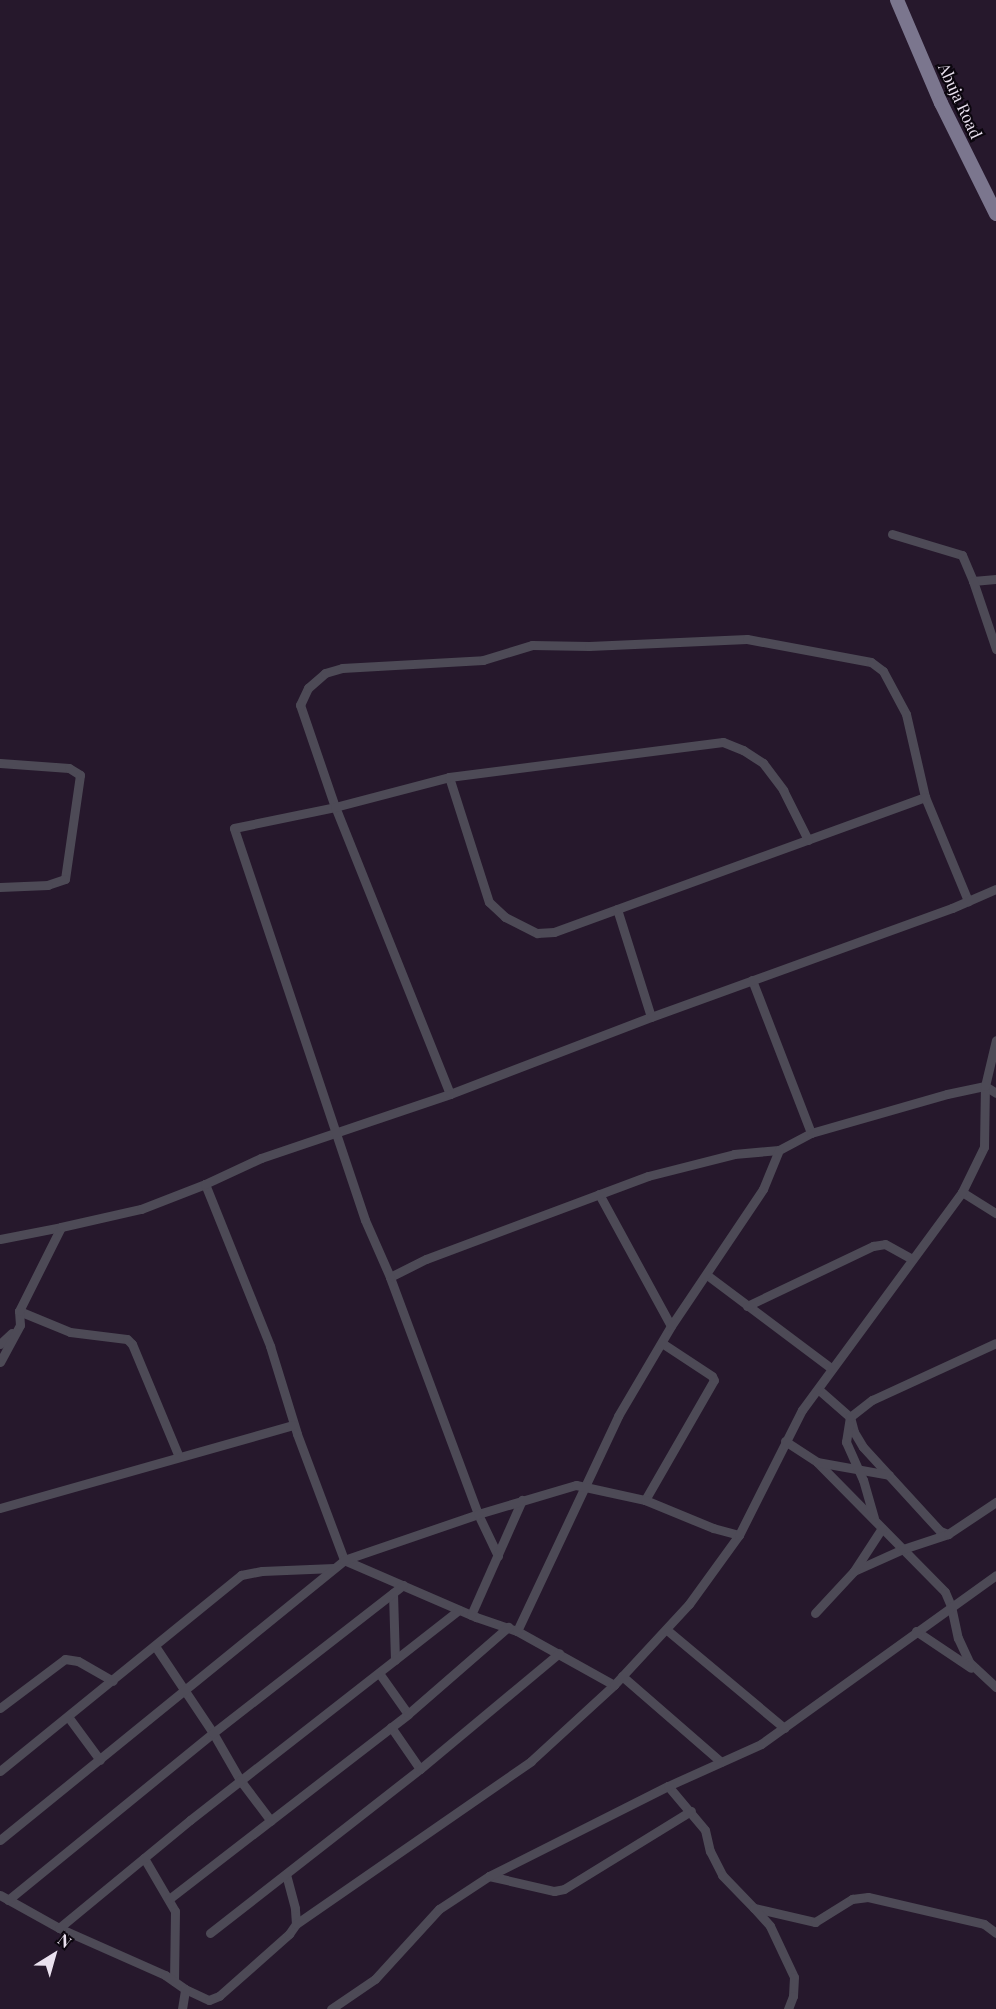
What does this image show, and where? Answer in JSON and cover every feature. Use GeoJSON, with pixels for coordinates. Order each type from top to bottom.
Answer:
{"type":"FeatureCollection","features":[{"type":"Feature","properties":{"kind":"main road","name":"Abuja Road"},"geometry":{"type":"LineString","coordinates":[[897,0],[941,103],[996,214]]}},
{"type":"Feature","properties":{"kind":"street"},"geometry":{"type":"LineString","coordinates":[[892,534],[962,555],[967,561],[996,649]]}},
{"type":"Feature","properties":{"kind":"street"},"geometry":{"type":"LineString","coordinates":[[973,581],[996,579]]}},
{"type":"Feature","properties":{"kind":"street"},"geometry":{"type":"LineString","coordinates":[[450,1094],[335,807],[300,705],[308,688],[325,673],[342,668],[483,660],[532,645],[590,646],[747,639],[871,662],[883,671],[906,714],[925,797],[968,901]]}},
{"type":"Feature","properties":{"kind":"street"},"geometry":{"type":"LineString","coordinates":[[498,1556],[478,1514],[390,1277],[365,1220],[234,828],[335,807],[449,777],[723,742],[743,750],[763,763],[783,789],[808,840]]}},
{"type":"Feature","properties":{"kind":"street"},"geometry":{"type":"LineString","coordinates":[[0,763],[69,768],[80,775],[65,879],[48,885],[0,887]]}},
{"type":"Feature","properties":{"kind":"street"},"geometry":{"type":"LineString","coordinates":[[449,777],[489,902],[505,917],[537,933],[554,932],[925,797]]}},
{"type":"Feature","properties":{"kind":"street"},"geometry":{"type":"LineString","coordinates":[[0,1239],[141,1209],[205,1184],[261,1158],[450,1094],[996,889]]}},
{"type":"Feature","properties":{"kind":"street"},"geometry":{"type":"LineString","coordinates":[[617,909],[651,1017]]}},
{"type":"Feature","properties":{"kind":"street"},"geometry":{"type":"LineString","coordinates":[[752,980],[811,1133]]}},
{"type":"Feature","properties":{"kind":"street"},"geometry":{"type":"LineString","coordinates":[[403,1586],[4,1898],[59,1928],[174,1981],[209,2000],[219,1996],[289,1934],[296,1924],[531,1761],[614,1685],[695,1597],[739,1535],[785,1441],[818,1389],[962,1192],[984,1146],[985,1086],[996,1040]]}},
{"type":"Feature","properties":{"kind":"street"},"geometry":{"type":"LineString","coordinates":[[390,1277],[426,1259],[648,1176],[734,1154],[779,1150],[811,1133],[861,1116],[985,1086],[996,1094]]}},
{"type":"Feature","properties":{"kind":"street"},"geometry":{"type":"LineString","coordinates":[[169,1899],[408,1714],[513,1629],[618,1416],[671,1326],[763,1189],[779,1150]]}},
{"type":"Feature","properties":{"kind":"street"},"geometry":{"type":"LineString","coordinates":[[205,1184],[270,1346],[294,1425],[344,1560],[471,1615],[513,1629],[614,1685]]}},
{"type":"Feature","properties":{"kind":"street"},"geometry":{"type":"LineString","coordinates":[[962,1192],[996,1213]]}},
{"type":"Feature","properties":{"kind":"street"},"geometry":{"type":"LineString","coordinates":[[599,1194],[671,1326]]}},
{"type":"Feature","properties":{"kind":"street"},"geometry":{"type":"LineString","coordinates":[[0,1362],[20,1325],[19,1311],[61,1227]]}},
{"type":"Feature","properties":{"kind":"street"},"geometry":{"type":"LineString","coordinates":[[747,1306],[873,1246],[885,1244],[912,1259]]}},
{"type":"Feature","properties":{"kind":"street"},"geometry":{"type":"LineString","coordinates":[[707,1275],[832,1369]]}},
{"type":"Feature","properties":{"kind":"street"},"geometry":{"type":"LineString","coordinates":[[19,1311],[70,1332],[127,1339],[132,1344],[179,1457]]}},
{"type":"Feature","properties":{"kind":"street"},"geometry":{"type":"LineString","coordinates":[[0,1344],[20,1325]]}},
{"type":"Feature","properties":{"kind":"street"},"geometry":{"type":"LineString","coordinates":[[645,1500],[714,1380],[712,1376],[662,1342]]}},
{"type":"Feature","properties":{"kind":"street"},"geometry":{"type":"LineString","coordinates":[[874,1521],[858,1468],[846,1442],[850,1417],[872,1400],[996,1343]]}},
{"type":"Feature","properties":{"kind":"street"},"geometry":{"type":"LineString","coordinates":[[818,1389],[850,1417],[854,1432],[863,1447],[940,1531],[948,1534]]}},
{"type":"Feature","properties":{"kind":"street"},"geometry":{"type":"LineString","coordinates":[[0,1508],[294,1425]]}},
{"type":"Feature","properties":{"kind":"street"},"geometry":{"type":"LineString","coordinates":[[785,1441],[817,1462],[945,1592],[951,1606],[958,1638],[969,1662],[978,1674]]}},
{"type":"Feature","properties":{"kind":"street"},"geometry":{"type":"LineString","coordinates":[[817,1462],[889,1475]]}},
{"type":"Feature","properties":{"kind":"street"},"geometry":{"type":"LineString","coordinates":[[0,1840],[344,1560],[569,1485],[584,1485],[645,1500],[713,1528],[739,1535]]}},
{"type":"Feature","properties":{"kind":"street"},"geometry":{"type":"LineString","coordinates":[[471,1615],[522,1500]]}},
{"type":"Feature","properties":{"kind":"street"},"geometry":{"type":"LineString","coordinates":[[854,1571],[903,1549],[948,1534],[996,1502]]}},
{"type":"Feature","properties":{"kind":"street"},"geometry":{"type":"LineString","coordinates":[[814,1613],[854,1571],[882,1528]]}},
{"type":"Feature","properties":{"kind":"street"},"geometry":{"type":"LineString","coordinates":[[0,1771],[69,1718],[241,1575],[262,1571],[334,1568]]}},
{"type":"Feature","properties":{"kind":"street"},"geometry":{"type":"LineString","coordinates":[[331,2009],[375,1979],[439,1909],[489,1876],[668,1786],[761,1744],[916,1630],[996,1575]]}},
{"type":"Feature","properties":{"kind":"street"},"geometry":{"type":"LineString","coordinates":[[393,1593],[395,1660]]}},
{"type":"Feature","properties":{"kind":"street"},"geometry":{"type":"LineString","coordinates":[[59,1928],[240,1780],[459,1610]]}},
{"type":"Feature","properties":{"kind":"street"},"geometry":{"type":"LineString","coordinates":[[666,1630],[784,1728]]}},
{"type":"Feature","properties":{"kind":"street"},"geometry":{"type":"LineString","coordinates":[[916,1630],[996,1687]]}},
{"type":"Feature","properties":{"kind":"street"},"geometry":{"type":"LineString","coordinates":[[155,1646],[186,1689],[240,1780],[271,1821]]}},
{"type":"Feature","properties":{"kind":"street"},"geometry":{"type":"LineString","coordinates":[[210,1933],[420,1769],[559,1653]]}},
{"type":"Feature","properties":{"kind":"street"},"geometry":{"type":"LineString","coordinates":[[0,1708],[65,1659],[78,1661],[113,1681]]}},
{"type":"Feature","properties":{"kind":"street"},"geometry":{"type":"LineString","coordinates":[[379,1673],[408,1714]]}},
{"type":"Feature","properties":{"kind":"street"},"geometry":{"type":"LineString","coordinates":[[622,1676],[721,1762]]}},
{"type":"Feature","properties":{"kind":"street"},"geometry":{"type":"LineString","coordinates":[[69,1718],[100,1760]]}},
{"type":"Feature","properties":{"kind":"street"},"geometry":{"type":"LineString","coordinates":[[391,1727],[420,1769]]}},
{"type":"Feature","properties":{"kind":"street"},"geometry":{"type":"LineString","coordinates":[[668,1786],[705,1830],[710,1851],[722,1875],[770,1926],[794,1977],[794,1996],[788,2009]]}},
{"type":"Feature","properties":{"kind":"street"},"geometry":{"type":"LineString","coordinates":[[489,1876],[554,1892],[564,1889],[690,1811]]}},
{"type":"Feature","properties":{"kind":"street"},"geometry":{"type":"LineString","coordinates":[[144,1858],[175,1911],[174,1981]]}},
{"type":"Feature","properties":{"kind":"street"},"geometry":{"type":"LineString","coordinates":[[286,1874],[296,1908],[296,1924]]}},
{"type":"Feature","properties":{"kind":"street"},"geometry":{"type":"LineString","coordinates":[[753,1908],[815,1922],[852,1899],[868,1897],[984,1924],[996,1923]]}},
{"type":"Feature","properties":{"kind":"street"},"geometry":{"type":"LineString","coordinates":[[984,1924],[996,1933]]}},
{"type":"Feature","properties":{"kind":"street"},"geometry":{"type":"LineString","coordinates":[[182,2009],[185,1989]]}}]}
